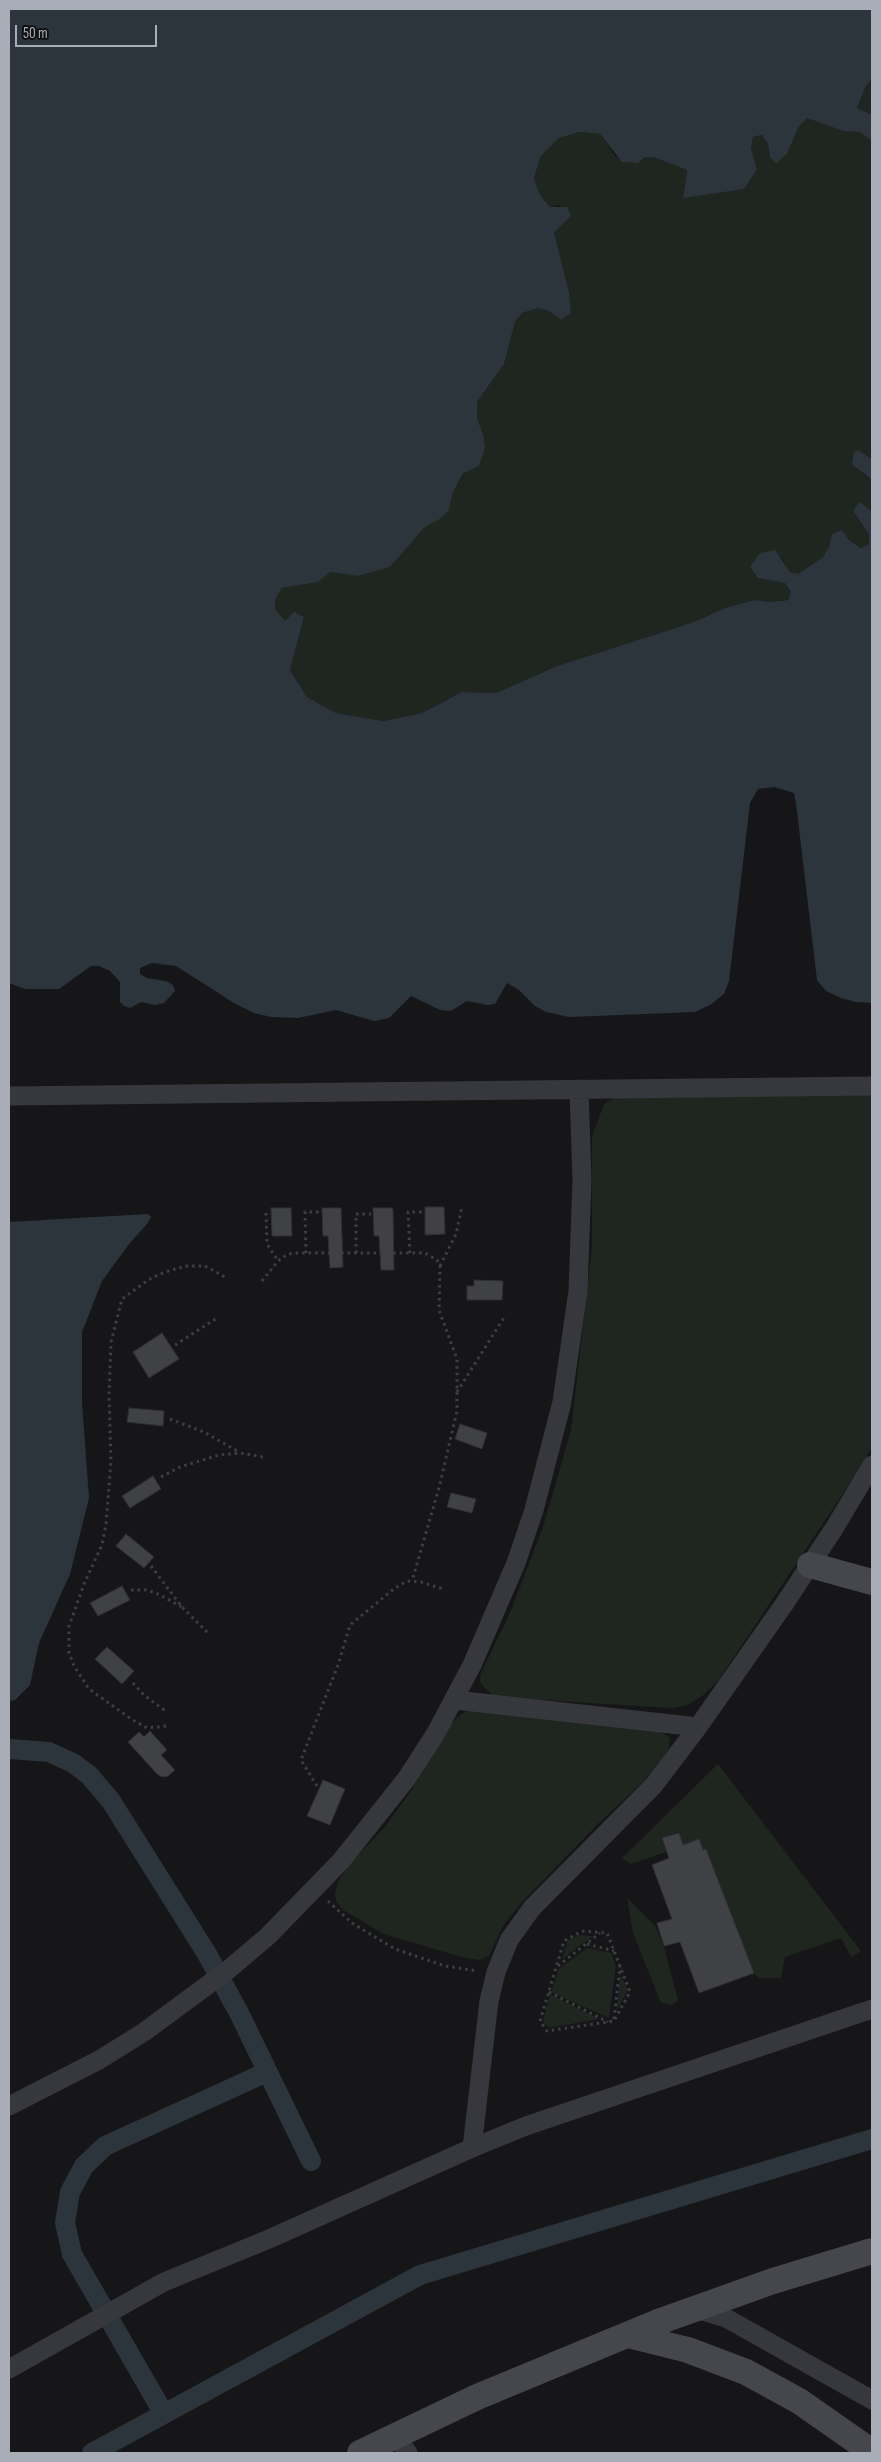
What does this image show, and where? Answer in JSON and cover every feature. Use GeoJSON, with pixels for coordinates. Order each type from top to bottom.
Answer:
{"type":"FeatureCollection","features":[{"type":"Feature","properties":{"kind":"main road"},"geometry":{"type":"LineString","coordinates":[[810,1564],[872,1582]]}},
{"type":"Feature","properties":{"kind":"main road"},"geometry":{"type":"LineString","coordinates":[[360,2453],[402,2445],[478,2397],[628,2335],[773,2281],[872,2251]]}},
{"type":"Feature","properties":{"kind":"main road"},"geometry":{"type":"LineString","coordinates":[[628,2335],[688,2350],[746,2372],[773,2386],[872,2452]]}},
{"type":"Feature","properties":{"kind":"street"},"geometry":{"type":"LineString","coordinates":[[9,1096],[872,1086]]}},
{"type":"Feature","properties":{"kind":"street"},"geometry":{"type":"LineString","coordinates":[[9,2106],[100,2060],[144,2032],[208,1986],[240,1960],[316,1888],[375,1820],[407,1778],[455,1700],[496,1614],[516,1563],[534,1510],[562,1402],[571,1347],[579,1273],[582,1124],[578,1089]]}},
{"type":"Feature","properties":{"kind":"street"},"geometry":{"type":"LineString","coordinates":[[472,2148],[489,2001],[496,1972],[509,1940],[532,1908],[654,1784],[698,1727],[810,1564],[872,1465]]}},
{"type":"Feature","properties":{"kind":"street"},"geometry":{"type":"LineString","coordinates":[[455,1700],[698,1727]]}},
{"type":"Feature","properties":{"kind":"street"},"geometry":{"type":"LineString","coordinates":[[9,2370],[164,2282],[269,2239],[472,2148],[526,2126],[872,2009]]}},
{"type":"Feature","properties":{"kind":"street"},"geometry":{"type":"LineString","coordinates":[[696,2309],[726,2318],[872,2400]]}},
{"type":"Feature","properties":{"kind":"path"},"geometry":{"type":"LineString","coordinates":[[412,1581],[439,1488],[457,1411],[457,1358],[439,1310],[440,1266],[456,1234],[462,1207]]}},
{"type":"Feature","properties":{"kind":"path"},"geometry":{"type":"LineString","coordinates":[[306,1253],[305,1212],[320,1212]]}},
{"type":"Feature","properties":{"kind":"path"},"geometry":{"type":"LineString","coordinates":[[410,1253],[408,1212],[422,1212]]}},
{"type":"Feature","properties":{"kind":"path"},"geometry":{"type":"LineString","coordinates":[[266,1213],[267,1244],[278,1261]]}},
{"type":"Feature","properties":{"kind":"path"},"geometry":{"type":"LineString","coordinates":[[356,1253],[356,1214],[371,1214]]}},
{"type":"Feature","properties":{"kind":"path"},"geometry":{"type":"LineString","coordinates":[[262,1281],[278,1261],[288,1254],[430,1254],[440,1266]]}},
{"type":"Feature","properties":{"kind":"path"},"geometry":{"type":"LineString","coordinates":[[166,1726],[147,1728],[89,1689],[74,1666],[70,1653],[69,1626],[84,1584],[102,1545],[106,1524],[111,1461],[108,1396],[111,1342],[122,1298],[148,1280],[165,1272],[186,1266],[205,1266],[225,1277]]}},
{"type":"Feature","properties":{"kind":"path"},"geometry":{"type":"LineString","coordinates":[[457,1392],[505,1316]]}},
{"type":"Feature","properties":{"kind":"path"},"geometry":{"type":"LineString","coordinates":[[175,1345],[217,1318]]}},
{"type":"Feature","properties":{"kind":"path"},"geometry":{"type":"LineString","coordinates":[[170,1419],[204,1432],[240,1453]]}},
{"type":"Feature","properties":{"kind":"path"},"geometry":{"type":"LineString","coordinates":[[161,1477],[201,1460],[240,1453],[263,1457]]}},
{"type":"Feature","properties":{"kind":"path"},"geometry":{"type":"LineString","coordinates":[[151,1566],[182,1607],[209,1634]]}},
{"type":"Feature","properties":{"kind":"path"},"geometry":{"type":"LineString","coordinates":[[318,1786],[301,1760],[338,1665],[347,1631],[354,1621],[395,1588],[412,1581],[443,1589]]}},
{"type":"Feature","properties":{"kind":"path"},"geometry":{"type":"LineString","coordinates":[[130,1590],[139,1589],[156,1593],[182,1607]]}},
{"type":"Feature","properties":{"kind":"path"},"geometry":{"type":"LineString","coordinates":[[133,1683],[167,1712]]}},
{"type":"Feature","properties":{"kind":"path"},"geometry":{"type":"LineString","coordinates":[[316,1888],[352,1923],[396,1949],[445,1966],[496,1972]]}},
{"type":"Feature","properties":{"kind":"path"},"geometry":{"type":"LineString","coordinates":[[582,1931],[608,1933],[630,1992],[614,2021],[547,2031],[540,2021],[564,1941],[582,1931]]}},
{"type":"Feature","properties":{"kind":"path"},"geometry":{"type":"LineString","coordinates":[[557,1966],[601,1932]]}},
{"type":"Feature","properties":{"kind":"path"},"geometry":{"type":"LineString","coordinates":[[586,1944],[614,1951]]}},
{"type":"Feature","properties":{"kind":"path"},"geometry":{"type":"LineString","coordinates":[[614,2021],[620,1965]]}},
{"type":"Feature","properties":{"kind":"path"},"geometry":{"type":"LineString","coordinates":[[549,1992],[608,2022]]}},
{"type":"Feature","properties":{"kind":"shaded area"},"geometry":{"type":"Polygon","coordinates":[[[9,9],[872,9],[872,78],[865,88],[857,108],[872,115],[872,141],[860,132],[843,131],[807,118],[799,126],[787,154],[776,163],[770,157],[768,144],[762,135],[753,137],[751,148],[757,169],[744,189],[683,198],[687,170],[653,157],[645,157],[638,163],[622,162],[600,134],[580,132],[559,138],[541,156],[534,178],[540,195],[550,207],[567,207],[571,216],[554,232],[569,292],[571,313],[561,320],[549,311],[538,308],[522,313],[515,322],[504,364],[477,402],[477,418],[483,434],[485,447],[479,466],[463,474],[453,492],[449,510],[440,519],[424,528],[390,567],[358,576],[330,572],[318,582],[282,588],[275,600],[275,609],[285,621],[294,612],[304,617],[290,670],[307,697],[336,713],[383,721],[422,713],[462,692],[496,693],[557,666],[694,622],[725,608],[754,600],[770,602],[788,600],[791,592],[785,583],[758,578],[750,567],[760,553],[775,550],[790,572],[798,574],[823,557],[829,547],[832,534],[842,530],[849,540],[861,548],[869,544],[869,534],[853,511],[860,502],[872,512],[872,1003],[856,1002],[841,998],[826,991],[817,980],[794,793],[774,787],[758,789],[750,803],[729,981],[724,994],[710,1005],[695,1012],[569,1017],[546,1012],[535,1006],[519,990],[507,983],[495,1004],[487,1005],[467,1001],[451,1011],[440,1010],[411,996],[389,1018],[374,1021],[336,1010],[298,1018],[271,1017],[254,1013],[234,1003],[176,966],[152,963],[140,968],[140,974],[147,978],[166,981],[173,985],[175,991],[164,1003],[155,1005],[141,1002],[130,1008],[124,1006],[120,1002],[120,982],[110,971],[99,966],[91,966],[59,989],[25,989],[9,983],[9,9]]]}},
{"type":"Feature","properties":{"kind":"shaded area"},"geometry":{"type":"Polygon","coordinates":[[[872,78],[871,115],[857,108],[865,88],[872,78]]]}},
{"type":"Feature","properties":{"kind":"shaded area"},"geometry":{"type":"Polygon","coordinates":[[[807,118],[843,131],[860,132],[872,141],[872,459],[858,450],[864,475],[872,480],[872,512],[864,507],[853,511],[869,534],[869,544],[861,548],[849,540],[842,530],[832,534],[829,547],[823,557],[798,574],[790,572],[781,557],[758,578],[785,583],[791,592],[788,600],[770,602],[754,600],[725,608],[694,622],[557,666],[496,693],[462,692],[422,713],[383,721],[336,713],[307,697],[290,670],[304,617],[285,622],[275,609],[275,600],[282,588],[318,582],[330,572],[358,576],[390,567],[424,528],[440,519],[449,510],[453,492],[464,474],[479,466],[483,434],[477,418],[477,402],[504,364],[515,322],[522,313],[538,308],[549,311],[561,320],[571,313],[569,292],[554,232],[560,205],[550,207],[540,195],[534,178],[541,156],[559,138],[580,132],[600,134],[616,157],[653,157],[687,170],[683,197],[757,169],[751,148],[753,137],[762,135],[768,144],[770,157],[787,154],[799,126],[807,118]]]}},
{"type":"Feature","properties":{"kind":"shaded area"},"geometry":{"type":"Polygon","coordinates":[[[858,450],[872,459],[872,480],[852,464],[854,452],[858,450]]]}},
{"type":"Feature","properties":{"kind":"shaded area"},"geometry":{"type":"Polygon","coordinates":[[[872,1095],[872,1447],[858,1471],[718,1681],[702,1696],[688,1705],[671,1708],[494,1697],[482,1685],[480,1680],[481,1673],[510,1613],[543,1527],[571,1430],[592,1247],[592,1136],[604,1104],[616,1097],[872,1095]]]}},
{"type":"Feature","properties":{"kind":"shaded area"},"geometry":{"type":"Polygon","coordinates":[[[148,1214],[151,1217],[147,1224],[129,1244],[102,1281],[82,1332],[82,1403],[89,1498],[70,1574],[39,1643],[30,1685],[15,1700],[9,1701],[9,1222],[148,1214]]]}},
{"type":"Feature","properties":{"kind":"shaded area"},"geometry":{"type":"Polygon","coordinates":[[[469,1710],[660,1731],[670,1738],[669,1748],[663,1759],[644,1781],[599,1823],[523,1901],[503,1926],[489,1956],[480,1960],[465,1958],[384,1934],[343,1910],[336,1901],[335,1894],[338,1882],[351,1862],[384,1828],[411,1791],[451,1724],[460,1715],[469,1710]]]}},
{"type":"Feature","properties":{"kind":"shaded area"},"geometry":{"type":"Polygon","coordinates":[[[718,1764],[861,1951],[851,1957],[841,1938],[785,1957],[781,1978],[759,1978],[754,1973],[706,1849],[703,1850],[699,1839],[683,1845],[678,1833],[662,1838],[666,1852],[631,1864],[622,1858],[718,1764]]]}},
{"type":"Feature","properties":{"kind":"shaded area"},"geometry":{"type":"Polygon","coordinates":[[[627,1898],[655,1926],[664,1947],[678,2000],[672,2005],[661,2003],[633,1933],[627,1898]]]}},
{"type":"Feature","properties":{"kind":"shaded area"},"geometry":{"type":"Polygon","coordinates":[[[579,1935],[593,1936],[562,1959],[568,1940],[579,1935]]]}},
{"type":"Feature","properties":{"kind":"shaded area"},"geometry":{"type":"Polygon","coordinates":[[[587,1948],[611,1953],[616,1966],[609,2018],[551,1992],[559,1969],[587,1948]]]}},
{"type":"Feature","properties":{"kind":"shaded area"},"geometry":{"type":"Polygon","coordinates":[[[620,1973],[628,1990],[617,2010],[620,1973]]]}},
{"type":"Feature","properties":{"kind":"shaded area"},"geometry":{"type":"Polygon","coordinates":[[[550,1994],[599,2019],[549,2028],[543,2021],[550,1994]]]}},
{"type":"Feature","properties":{"kind":"building"},"geometry":{"type":"Polygon","coordinates":[[[425,1207],[444,1207],[445,1234],[425,1235],[425,1207]]]}},
{"type":"Feature","properties":{"kind":"building"},"geometry":{"type":"Polygon","coordinates":[[[271,1208],[291,1208],[292,1236],[272,1236],[271,1208]]]}},
{"type":"Feature","properties":{"kind":"building"},"geometry":{"type":"Polygon","coordinates":[[[322,1208],[341,1208],[343,1267],[330,1268],[328,1236],[323,1236],[322,1208]]]}},
{"type":"Feature","properties":{"kind":"building"},"geometry":{"type":"Polygon","coordinates":[[[373,1208],[392,1208],[394,1270],[381,1270],[379,1236],[374,1236],[373,1208]]]}},
{"type":"Feature","properties":{"kind":"building"},"geometry":{"type":"Polygon","coordinates":[[[474,1280],[503,1281],[502,1300],[467,1300],[467,1286],[474,1286],[474,1280]]]}},
{"type":"Feature","properties":{"kind":"building"},"geometry":{"type":"Polygon","coordinates":[[[162,1333],[179,1359],[149,1378],[133,1352],[162,1333]]]}},
{"type":"Feature","properties":{"kind":"building"},"geometry":{"type":"Polygon","coordinates":[[[129,1408],[164,1411],[163,1426],[127,1422],[129,1408]]]}},
{"type":"Feature","properties":{"kind":"building"},"geometry":{"type":"Polygon","coordinates":[[[460,1424],[487,1433],[482,1449],[455,1439],[460,1424]]]}},
{"type":"Feature","properties":{"kind":"building"},"geometry":{"type":"Polygon","coordinates":[[[153,1476],[161,1489],[130,1508],[122,1496],[153,1476]]]}},
{"type":"Feature","properties":{"kind":"building"},"geometry":{"type":"Polygon","coordinates":[[[451,1493],[476,1499],[472,1513],[447,1507],[451,1493]]]}},
{"type":"Feature","properties":{"kind":"building"},"geometry":{"type":"Polygon","coordinates":[[[126,1534],[154,1557],[144,1568],[116,1546],[126,1534]]]}},
{"type":"Feature","properties":{"kind":"building"},"geometry":{"type":"Polygon","coordinates":[[[122,1586],[130,1600],[98,1616],[90,1603],[122,1586]]]}},
{"type":"Feature","properties":{"kind":"building"},"geometry":{"type":"Polygon","coordinates":[[[107,1647],[134,1671],[122,1684],[95,1659],[107,1647]]]}},
{"type":"Feature","properties":{"kind":"building"},"geometry":{"type":"Polygon","coordinates":[[[150,1731],[167,1750],[161,1755],[175,1770],[168,1776],[162,1777],[157,1774],[128,1742],[139,1732],[144,1737],[150,1731]]]}},
{"type":"Feature","properties":{"kind":"building"},"geometry":{"type":"Polygon","coordinates":[[[323,1780],[345,1789],[330,1825],[307,1816],[323,1780]]]}},
{"type":"Feature","properties":{"kind":"building"},"geometry":{"type":"Polygon","coordinates":[[[679,1833],[683,1845],[699,1839],[703,1850],[706,1849],[754,1973],[699,1993],[680,1942],[664,1946],[657,1923],[672,1919],[652,1865],[669,1858],[662,1838],[679,1833]]]}},
{"type":"Feature","properties":{"kind":"waterway"},"geometry":{"type":"LineString","coordinates":[[9,1749],[49,1752],[73,1763],[89,1775],[111,1801],[207,1954],[239,2013],[311,2161]]}},
{"type":"Feature","properties":{"kind":"waterway"},"geometry":{"type":"LineString","coordinates":[[164,2414],[72,2254],[65,2223],[70,2192],[84,2166],[105,2146],[267,2072]]}},
{"type":"Feature","properties":{"kind":"waterway"},"geometry":{"type":"LineString","coordinates":[[92,2453],[420,2275],[872,2139]]}}]}
